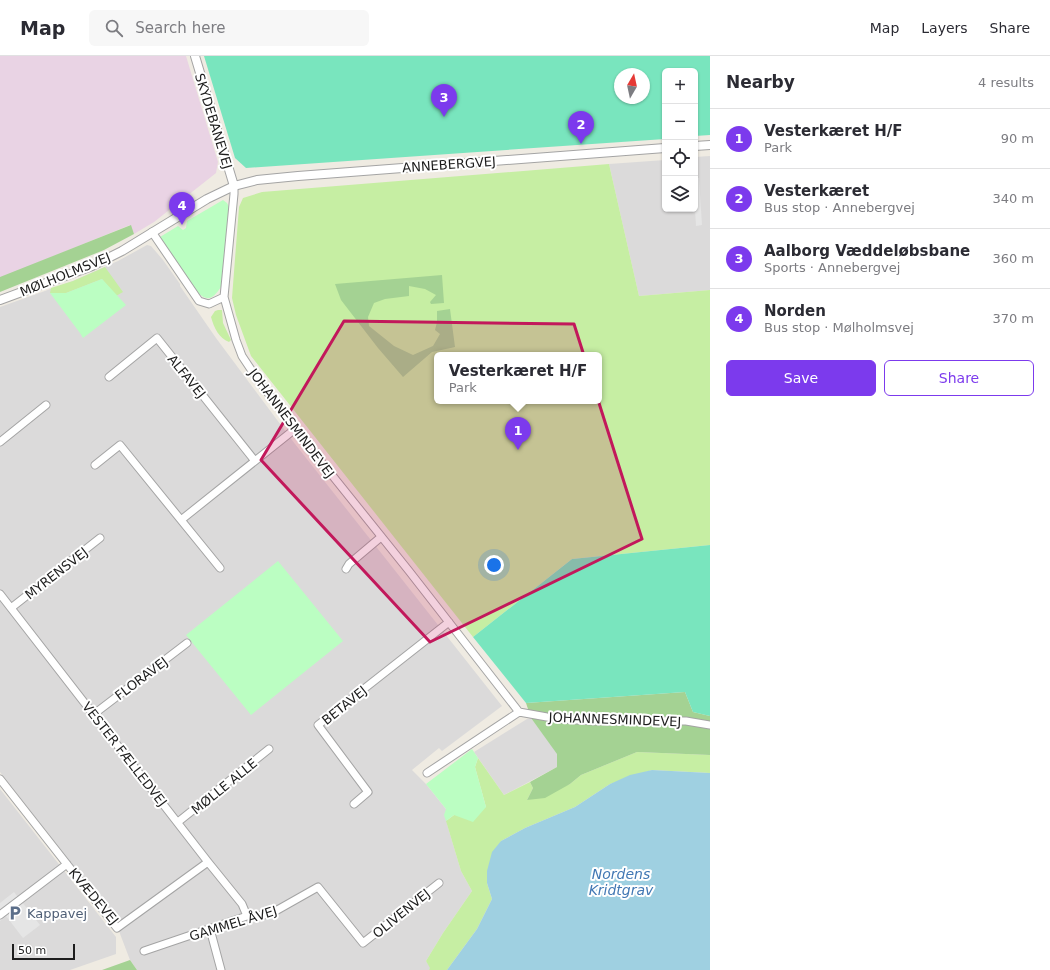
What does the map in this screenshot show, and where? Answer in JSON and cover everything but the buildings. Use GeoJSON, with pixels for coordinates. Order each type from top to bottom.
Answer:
{"type":"FeatureCollection","features":[{"type":"Feature","properties":{"kind":"street","name":"SKYDEBANEVEJ"},"geometry":{"type":"LineString","coordinates":[[195,56],[234,186]]}},
{"type":"Feature","properties":{"kind":"street"},"geometry":{"type":"LineString","coordinates":[[698,146],[710,144]]}},
{"type":"Feature","properties":{"kind":"street","name":"ANNEBERGVEJ"},"geometry":{"type":"LineString","coordinates":[[234,186],[257,180],[298,176],[662,148]]}},
{"type":"Feature","properties":{"kind":"street","name":"MØLHOLMSVEJ"},"geometry":{"type":"LineString","coordinates":[[0,300],[92,266],[122,251],[207,199],[234,186]]}},
{"type":"Feature","properties":{"kind":"street","name":"JOHANNESMINDEVEJ"},"geometry":{"type":"LineString","coordinates":[[234,186],[224,297],[242,356],[295,429],[519,712],[561,719],[593,721],[686,721],[710,726]]}},
{"type":"Feature","properties":{"kind":"street"},"geometry":{"type":"LineString","coordinates":[[152,232],[199,301],[209,304],[224,297]]}},
{"type":"Feature","properties":{"kind":"street","name":"ALFAVEJ"},"geometry":{"type":"LineString","coordinates":[[109,377],[157,338],[255,461]]}},
{"type":"Feature","properties":{"kind":"street"},"geometry":{"type":"LineString","coordinates":[[0,442],[46,405]]}},
{"type":"Feature","properties":{"kind":"street"},"geometry":{"type":"LineString","coordinates":[[181,520],[295,429]]}},
{"type":"Feature","properties":{"kind":"street"},"geometry":{"type":"LineString","coordinates":[[95,465],[120,445],[220,568]]}},
{"type":"Feature","properties":{"kind":"street"},"geometry":{"type":"LineString","coordinates":[[346,570],[349,564],[381,537]]}},
{"type":"Feature","properties":{"kind":"street","name":"MYRENSVEJ"},"geometry":{"type":"LineString","coordinates":[[11,608],[100,538]]}},
{"type":"Feature","properties":{"kind":"street","name":"VESTER FÆLLEDVEJ"},"geometry":{"type":"LineString","coordinates":[[0,594],[242,904],[247,916]]}},
{"type":"Feature","properties":{"kind":"street","name":"BETAVEJ"},"geometry":{"type":"LineString","coordinates":[[354,804],[368,792],[318,725],[449,622]]}},
{"type":"Feature","properties":{"kind":"street","name":"FLORAVEJ"},"geometry":{"type":"LineString","coordinates":[[94,714],[187,643]]}},
{"type":"Feature","properties":{"kind":"street"},"geometry":{"type":"LineString","coordinates":[[427,773],[519,712]]}},
{"type":"Feature","properties":{"kind":"street","name":"MØLLE ALLE"},"geometry":{"type":"LineString","coordinates":[[178,822],[269,749]]}},
{"type":"Feature","properties":{"kind":"street","name":"KVÆDEVEJ"},"geometry":{"type":"LineString","coordinates":[[0,779],[117,928],[208,862]]}},
{"type":"Feature","properties":{"kind":"street"},"geometry":{"type":"LineString","coordinates":[[0,916],[67,864]]}},
{"type":"Feature","properties":{"kind":"street","name":"OLIVENVEJ"},"geometry":{"type":"LineString","coordinates":[[318,887],[363,943],[439,883]]}},
{"type":"Feature","properties":{"kind":"street","name":"GAMMEL ÅVEJ"},"geometry":{"type":"LineString","coordinates":[[144,951],[247,916],[259,916],[272,913],[318,887]]}},
{"type":"Feature","properties":{"kind":"street"},"geometry":{"type":"LineString","coordinates":[[210,929],[221,970]]}},
{"type":"Feature","properties":{"kind":"highlighted area"},"geometry":{"type":"Polygon","coordinates":[[[344,321],[574,324],[642,539],[430,642],[261,460],[344,321]]]}},
{"type":"Feature","properties":{"kind":"shaded area"},"geometry":{"type":"Polygon","coordinates":[[[0,56],[186,56],[218,162],[216,173],[154,222],[134,234],[130,225],[0,278],[0,56]]]}},
{"type":"Feature","properties":{"kind":"shaded area"},"geometry":{"type":"Polygon","coordinates":[[[710,156],[710,290],[639,296],[609,164],[662,160],[662,212],[698,212],[698,157],[710,156]]]}},
{"type":"Feature","properties":{"kind":"shaded area"},"geometry":{"type":"Polygon","coordinates":[[[699,178],[702,225],[696,226],[695,212],[698,212],[699,178]]]}},
{"type":"Feature","properties":{"kind":"shaded area"},"geometry":{"type":"Polygon","coordinates":[[[147,245],[151,246],[163,260],[216,338],[295,444],[502,706],[442,751],[439,748],[412,770],[426,784],[446,809],[447,824],[461,871],[472,891],[426,961],[431,968],[429,970],[137,970],[130,960],[114,918],[0,772],[0,307],[73,281],[118,261],[147,245]]]}},
{"type":"Feature","properties":{"kind":"shaded area"},"geometry":{"type":"Polygon","coordinates":[[[531,718],[557,753],[557,767],[504,795],[474,752],[531,718]]]}},
{"type":"Feature","properties":{"kind":"shaded area"},"geometry":{"type":"Polygon","coordinates":[[[0,789],[116,937],[116,954],[70,970],[0,970],[0,789]]]}},
{"type":"Feature","properties":{"kind":"shaded area","name":"Kappavej"},"geometry":{"type":"Polygon","coordinates":[[[14,892],[40,925],[23,938],[6,916],[0,921],[0,903],[14,892]]]}},
{"type":"Feature","properties":{"kind":"green space"},"geometry":{"type":"Polygon","coordinates":[[[204,56],[710,56],[710,135],[698,136],[698,68],[662,68],[662,139],[246,168],[235,158],[204,56]]]}},
{"type":"Feature","properties":{"kind":"green space"},"geometry":{"type":"Polygon","coordinates":[[[609,164],[639,296],[710,290],[710,545],[572,559],[473,637],[251,356],[236,315],[232,298],[239,207],[243,198],[262,192],[609,164]]]}},
{"type":"Feature","properties":{"kind":"green space"},"geometry":{"type":"Polygon","coordinates":[[[223,200],[229,207],[221,287],[214,296],[211,298],[205,298],[198,293],[160,237],[178,226],[183,230],[186,228],[187,221],[223,200]]]}},
{"type":"Feature","properties":{"kind":"green space"},"geometry":{"type":"Polygon","coordinates":[[[131,225],[134,234],[104,250],[0,292],[0,277],[131,225]]]}},
{"type":"Feature","properties":{"kind":"green space"},"geometry":{"type":"Polygon","coordinates":[[[105,267],[123,292],[116,296],[102,279],[66,293],[50,293],[51,288],[73,281],[105,267]]]}},
{"type":"Feature","properties":{"kind":"green space"},"geometry":{"type":"Polygon","coordinates":[[[442,275],[444,303],[431,304],[430,302],[436,295],[425,289],[409,286],[409,296],[385,299],[374,303],[368,317],[369,326],[394,346],[413,355],[433,346],[440,334],[435,330],[437,311],[450,309],[455,347],[432,352],[403,377],[378,348],[341,300],[335,284],[442,275]]]}},
{"type":"Feature","properties":{"kind":"green space"},"geometry":{"type":"Polygon","coordinates":[[[102,279],[126,305],[83,338],[50,293],[66,293],[102,279]]]}},
{"type":"Feature","properties":{"kind":"green space"},"geometry":{"type":"Polygon","coordinates":[[[222,310],[223,323],[231,340],[229,342],[225,340],[215,329],[212,321],[211,317],[215,311],[222,310]]]}},
{"type":"Feature","properties":{"kind":"green space"},"geometry":{"type":"Polygon","coordinates":[[[710,545],[710,716],[693,712],[685,692],[526,703],[473,637],[572,559],[710,545]]]}},
{"type":"Feature","properties":{"kind":"green space"},"geometry":{"type":"Polygon","coordinates":[[[278,561],[343,641],[251,715],[186,635],[278,561]]]}},
{"type":"Feature","properties":{"kind":"green space"},"geometry":{"type":"Polygon","coordinates":[[[685,692],[693,712],[710,716],[710,755],[637,752],[581,775],[570,784],[545,798],[527,800],[533,788],[530,782],[557,767],[557,754],[531,718],[526,703],[685,692]]]}},
{"type":"Feature","properties":{"kind":"green space"},"geometry":{"type":"Polygon","coordinates":[[[472,749],[478,758],[475,767],[486,807],[473,822],[454,815],[446,821],[444,815],[446,809],[426,784],[472,749]]]}},
{"type":"Feature","properties":{"kind":"green space"},"geometry":{"type":"Polygon","coordinates":[[[637,752],[710,755],[710,773],[652,770],[610,784],[575,807],[525,828],[501,841],[487,883],[492,899],[477,929],[447,970],[429,970],[430,968],[426,961],[472,891],[461,871],[446,821],[454,815],[486,807],[475,767],[478,758],[504,795],[530,782],[533,788],[527,800],[570,784],[581,775],[637,752]]]}},
{"type":"Feature","properties":{"kind":"green space"},"geometry":{"type":"Polygon","coordinates":[[[130,960],[137,970],[102,970],[130,960]]]}},
{"type":"Feature","properties":{"kind":"water","name":"Nordens Kridtgrav"},"geometry":{"type":"Polygon","coordinates":[[[652,770],[710,773],[710,970],[447,970],[477,929],[492,899],[487,883],[487,871],[492,852],[501,841],[525,828],[575,807],[610,784],[630,775],[652,770]]]}},
{"type":"Feature","properties":{"kind":"place","name":"Aalborg Væddeløbsbane"},"geometry":{"type":"Point","coordinates":[444,117]}},
{"type":"Feature","properties":{"kind":"place","name":"Vesterkæret"},"geometry":{"type":"Point","coordinates":[581,144]}},
{"type":"Feature","properties":{"kind":"place","name":"Norden"},"geometry":{"type":"Point","coordinates":[182,225]}},
{"type":"Feature","properties":{"kind":"place","name":"Vesterkæret H/F"},"geometry":{"type":"Point","coordinates":[518,450]}},
{"type":"Feature","properties":{"kind":"place","name":"Kappavej"},"geometry":{"type":"Point","coordinates":[15,913]}}]}
